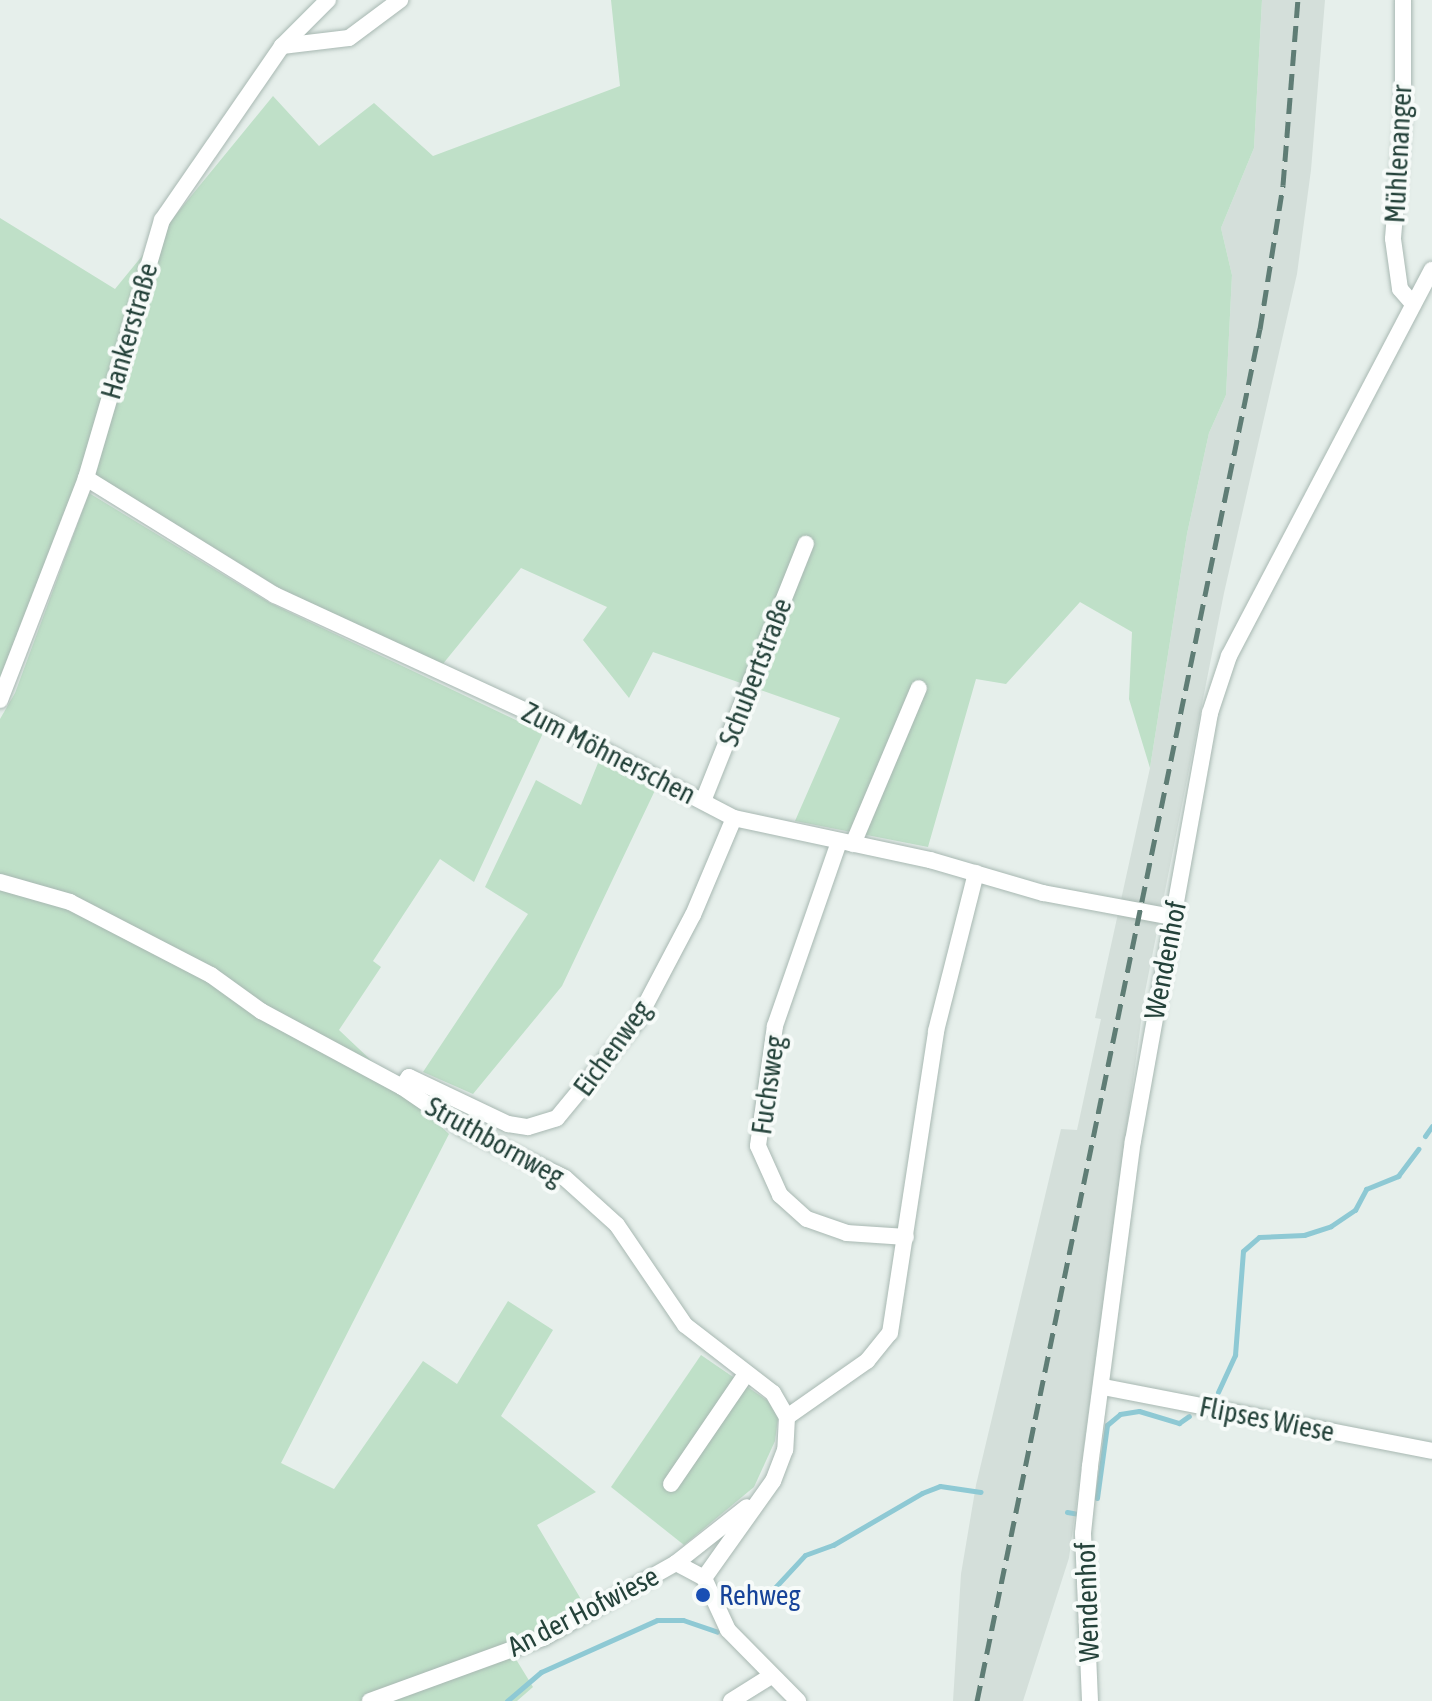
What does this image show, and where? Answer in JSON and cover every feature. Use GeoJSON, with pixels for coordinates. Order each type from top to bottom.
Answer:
{"type":"FeatureCollection","features":[{"type":"Feature","properties":{"kind":"street","name":"Hankerstraße"},"geometry":{"type":"LineString","coordinates":[[0,700],[86,478],[162,220],[282,46],[328,0]]}},
{"type":"Feature","properties":{"kind":"street"},"geometry":{"type":"LineString","coordinates":[[282,46],[349,38],[400,0]]}},
{"type":"Feature","properties":{"kind":"street","name":"Mühlenanger"},"geometry":{"type":"LineString","coordinates":[[1403,0],[1403,119],[1393,239],[1400,289],[1413,304]]}},
{"type":"Feature","properties":{"kind":"street","name":"Wendenhof"},"geometry":{"type":"LineString","coordinates":[[1090,1701],[1083,1533],[1133,1141],[1210,713],[1229,656],[1327,478],[1432,270]]}},
{"type":"Feature","properties":{"kind":"street","name":"Zum Möhnerschen"},"geometry":{"type":"LineString","coordinates":[[86,478],[275,595],[552,723],[734,818],[976,873],[1043,893],[1173,917]]}},
{"type":"Feature","properties":{"kind":"street","name":"Schubertstraße"},"geometry":{"type":"LineString","coordinates":[[703,801],[806,544]]}},
{"type":"Feature","properties":{"kind":"street","name":"Fuchsweg"},"geometry":{"type":"LineString","coordinates":[[906,1237],[847,1233],[807,1219],[780,1195],[758,1146],[775,1026],[846,843],[919,688]]}},
{"type":"Feature","properties":{"kind":"street","name":"Eichenweg"},"geometry":{"type":"LineString","coordinates":[[402,1087],[409,1077],[508,1124],[528,1127],[557,1118],[637,1021],[693,915],[734,818]]}},
{"type":"Feature","properties":{"kind":"street"},"geometry":{"type":"LineString","coordinates":[[798,1701],[728,1630],[704,1578],[763,1495],[785,1450],[787,1417],[885,1343],[893,1323],[936,1031],[976,873]]}},
{"type":"Feature","properties":{"kind":"street","name":"Struthbornweg"},"geometry":{"type":"LineString","coordinates":[[0,882],[70,902],[211,975],[261,1011],[402,1087],[462,1128],[565,1178],[617,1225],[685,1325],[773,1393],[787,1417]]}},
{"type":"Feature","properties":{"kind":"street"},"geometry":{"type":"LineString","coordinates":[[671,1484],[746,1374]]}},
{"type":"Feature","properties":{"kind":"street","name":"Flipses Wiese"},"geometry":{"type":"LineString","coordinates":[[1103,1387],[1432,1451]]}},
{"type":"Feature","properties":{"kind":"street"},"geometry":{"type":"LineString","coordinates":[[676,1563],[763,1495]]}},
{"type":"Feature","properties":{"kind":"street","name":"An der Hofwiese"},"geometry":{"type":"LineString","coordinates":[[370,1701],[543,1638],[676,1563],[704,1578]]}},
{"type":"Feature","properties":{"kind":"street"},"geometry":{"type":"LineString","coordinates":[[731,1701],[771,1676]]}},
{"type":"Feature","properties":{"kind":"shaded area"},"geometry":{"type":"Polygon","coordinates":[[[1262,0],[1325,0],[1311,170],[1297,274],[1224,593],[1145,992],[1069,1558],[1023,1701],[953,1701],[961,1574],[976,1485],[1061,1129],[1077,1130],[1101,1019],[1095,1018],[1150,768],[1187,534],[1209,433],[1226,395],[1232,275],[1221,228],[1254,148],[1262,0]]]}},
{"type":"Feature","properties":{"kind":"green space"},"geometry":{"type":"Polygon","coordinates":[[[611,0],[1262,0],[1254,148],[1221,228],[1232,275],[1226,395],[1209,433],[1187,534],[1150,768],[1129,699],[1132,632],[1080,602],[1006,684],[976,679],[928,847],[795,821],[840,718],[653,652],[629,698],[583,640],[607,607],[521,568],[442,665],[279,588],[122,491],[79,478],[0,677],[0,218],[115,289],[273,96],[319,146],[374,103],[433,156],[620,86],[611,0]]]}},
{"type":"Feature","properties":{"kind":"green space"},"geometry":{"type":"Polygon","coordinates":[[[89,493],[270,603],[543,733],[474,882],[440,859],[373,961],[381,967],[339,1030],[449,1134],[281,1463],[334,1489],[423,1361],[457,1384],[508,1301],[553,1330],[501,1416],[596,1492],[537,1525],[582,1601],[514,1656],[533,1687],[517,1701],[0,1701],[0,719],[15,693],[89,493]]]}},
{"type":"Feature","properties":{"kind":"green space"},"geometry":{"type":"Polygon","coordinates":[[[600,758],[658,784],[562,986],[473,1094],[423,1072],[528,914],[485,887],[536,780],[581,805],[600,758]]]}},
{"type":"Feature","properties":{"kind":"green space"},"geometry":{"type":"Polygon","coordinates":[[[701,1355],[768,1401],[778,1418],[775,1441],[754,1487],[684,1545],[611,1487],[701,1355]]]}},
{"type":"Feature","properties":{"kind":"waterway"},"geometry":{"type":"LineString","coordinates":[[1425,1136],[1432,1126]]}},
{"type":"Feature","properties":{"kind":"waterway"},"geometry":{"type":"LineString","coordinates":[[1218,1392],[1235,1355],[1243,1251],[1259,1237],[1304,1235],[1331,1226],[1355,1210],[1366,1189],[1398,1176],[1418,1149]]}},
{"type":"Feature","properties":{"kind":"waterway"},"geometry":{"type":"LineString","coordinates":[[1097,1498],[1107,1425],[1120,1414],[1139,1411],[1179,1423],[1189,1416]]}},
{"type":"Feature","properties":{"kind":"waterway"},"geometry":{"type":"LineString","coordinates":[[768,1595],[805,1555],[833,1545],[922,1493],[940,1486],[981,1492]]}},
{"type":"Feature","properties":{"kind":"waterway"},"geometry":{"type":"LineString","coordinates":[[1067,1512],[1078,1514]]}},
{"type":"Feature","properties":{"kind":"waterway"},"geometry":{"type":"LineString","coordinates":[[507,1701],[541,1672],[657,1620],[683,1620],[717,1632]]}},
{"type":"Feature","properties":{"kind":"railway"},"geometry":{"type":"LineString","coordinates":[[977,1701],[1260,329],[1283,185],[1298,0]]}},
{"type":"Feature","properties":{"kind":"place","name":"Rehweg"},"geometry":{"type":"Point","coordinates":[703,1595]}}]}
